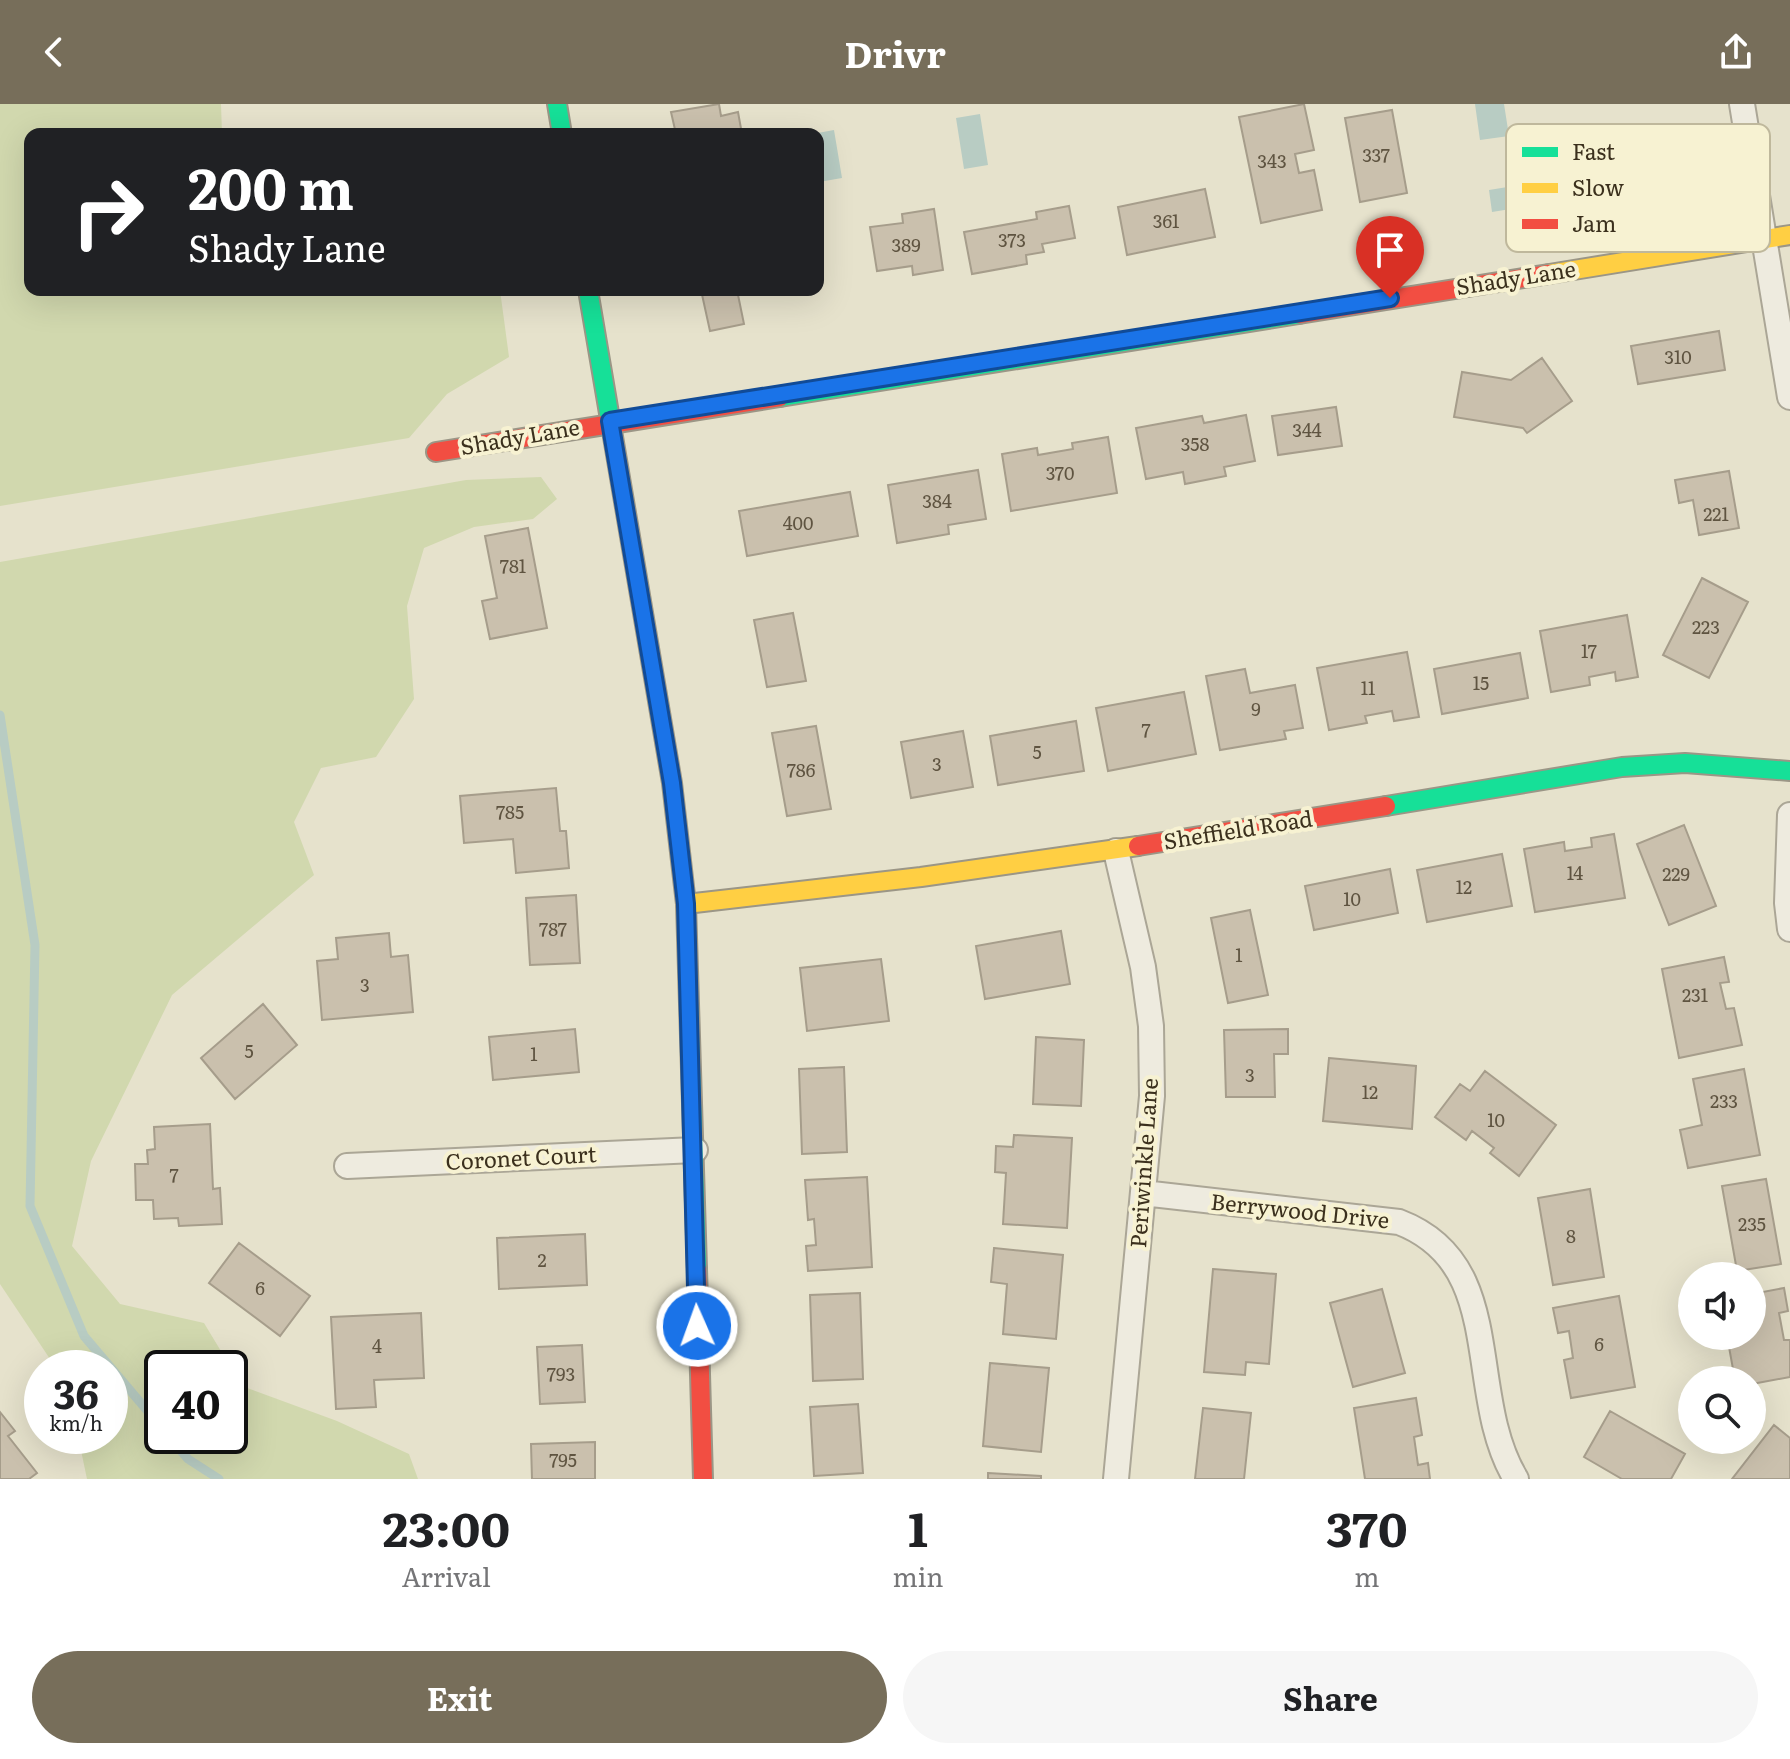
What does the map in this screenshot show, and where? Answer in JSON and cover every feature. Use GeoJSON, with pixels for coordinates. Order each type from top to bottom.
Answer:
{"type":"FeatureCollection","features":[{"type":"Feature","properties":{"kind":"street"},"geometry":{"type":"LineString","coordinates":[[557,104],[561,128]]}},
{"type":"Feature","properties":{"kind":"street"},"geometry":{"type":"LineString","coordinates":[[1742,104],[1745,124]]}},
{"type":"Feature","properties":{"kind":"street","name":"Shady Lane"},"geometry":{"type":"LineString","coordinates":[[1770,238],[1790,235]]}},
{"type":"Feature","properties":{"kind":"street","name":"Shady Lane"},"geometry":{"type":"LineString","coordinates":[[436,452],[610,421],[1682,252]]}},
{"type":"Feature","properties":{"kind":"street"},"geometry":{"type":"LineString","coordinates":[[1766,252],[1790,397]]}},
{"type":"Feature","properties":{"kind":"street"},"geometry":{"type":"LineString","coordinates":[[589,296],[672,783],[686,904],[703,1479]]}},
{"type":"Feature","properties":{"kind":"street","name":"Sheffield Road"},"geometry":{"type":"LineString","coordinates":[[686,904],[875,885],[1116,851],[1622,767],[1685,763],[1790,771]]}},
{"type":"Feature","properties":{"kind":"street"},"geometry":{"type":"LineString","coordinates":[[1790,815],[1787,903],[1790,929]]}},
{"type":"Feature","properties":{"kind":"street","name":"Periwinkle Lane"},"geometry":{"type":"LineString","coordinates":[[1116,851],[1143,967],[1151,1026],[1152,1096],[1116,1479]]}},
{"type":"Feature","properties":{"kind":"street","name":"Coronet Court"},"geometry":{"type":"LineString","coordinates":[[347,1166],[695,1150]]}},
{"type":"Feature","properties":{"kind":"street","name":"Berrywood Drive"},"geometry":{"type":"LineString","coordinates":[[1143,1193],[1399,1222],[1423,1231],[1443,1246],[1458,1265],[1468,1288],[1496,1431],[1516,1479]]}},
{"type":"Feature","properties":{"kind":"green space"},"geometry":{"type":"Polygon","coordinates":[[[0,104],[221,104],[222,128],[24,128],[24,296],[501,296],[509,357],[447,394],[409,438],[0,506],[0,104]]]}},
{"type":"Feature","properties":{"kind":"green space"},"geometry":{"type":"Polygon","coordinates":[[[541,477],[557,499],[533,519],[474,527],[424,548],[407,606],[414,699],[376,757],[321,768],[294,822],[314,875],[172,995],[91,1161],[72,1246],[120,1304],[204,1323],[220,1350],[144,1350],[144,1454],[248,1454],[248,1388],[337,1421],[409,1454],[418,1479],[87,1479],[82,1454],[128,1454],[128,1350],[44,1350],[0,1284],[0,562],[466,480],[541,477]]]}},
{"type":"Feature","properties":{"kind":"shaded area"},"geometry":{"type":"Polygon","coordinates":[[[1475,104],[1504,104],[1506,136],[1480,140],[1475,104]]]}},
{"type":"Feature","properties":{"kind":"shaded area"},"geometry":{"type":"Polygon","coordinates":[[[980,114],[988,165],[964,169],[956,118],[980,114]]]}},
{"type":"Feature","properties":{"kind":"shaded area"},"geometry":{"type":"Polygon","coordinates":[[[834,130],[842,178],[824,181],[824,132],[834,130]]]}},
{"type":"Feature","properties":{"kind":"shaded area"},"geometry":{"type":"Polygon","coordinates":[[[1506,187],[1506,210],[1492,212],[1489,190],[1506,187]]]}},
{"type":"Feature","properties":{"kind":"building"},"geometry":{"type":"Polygon","coordinates":[[[719,104],[721,116],[738,112],[741,128],[675,128],[671,112],[719,104]]]}},
{"type":"Feature","properties":{"kind":"building"},"geometry":{"type":"Polygon","coordinates":[[[1304,104],[1314,150],[1295,154],[1299,173],[1314,170],[1322,210],[1261,223],[1239,117],[1304,104]]]}},
{"type":"Feature","properties":{"kind":"building"},"geometry":{"type":"Polygon","coordinates":[[[1392,110],[1407,193],[1360,202],[1345,118],[1392,110]]]}},
{"type":"Feature","properties":{"kind":"building"},"geometry":{"type":"Polygon","coordinates":[[[1205,189],[1215,237],[1127,255],[1118,207],[1205,189]]]}},
{"type":"Feature","properties":{"kind":"building"},"geometry":{"type":"Polygon","coordinates":[[[1069,206],[1075,238],[1042,244],[1044,252],[1026,255],[1027,264],[972,274],[964,232],[1037,219],[1036,212],[1069,206]]]}},
{"type":"Feature","properties":{"kind":"building"},"geometry":{"type":"Polygon","coordinates":[[[934,209],[943,270],[913,275],[912,266],[877,271],[870,227],[903,223],[902,214],[934,209]]]}},
{"type":"Feature","properties":{"kind":"building"},"geometry":{"type":"Polygon","coordinates":[[[702,296],[738,296],[744,324],[710,331],[702,296]]]}},
{"type":"Feature","properties":{"kind":"building"},"geometry":{"type":"Polygon","coordinates":[[[1719,331],[1725,370],[1638,384],[1631,346],[1719,331]]]}},
{"type":"Feature","properties":{"kind":"building"},"geometry":{"type":"Polygon","coordinates":[[[1542,358],[1572,401],[1527,433],[1523,428],[1454,417],[1462,372],[1511,380],[1542,358]]]}},
{"type":"Feature","properties":{"kind":"building"},"geometry":{"type":"Polygon","coordinates":[[[1336,407],[1342,446],[1278,455],[1272,416],[1336,407]]]}},
{"type":"Feature","properties":{"kind":"building"},"geometry":{"type":"Polygon","coordinates":[[[1246,415],[1255,461],[1224,467],[1226,476],[1185,484],[1183,472],[1146,479],[1136,428],[1202,416],[1204,423],[1246,415]]]}},
{"type":"Feature","properties":{"kind":"building"},"geometry":{"type":"Polygon","coordinates":[[[1108,437],[1117,493],[1011,511],[1002,454],[1037,448],[1038,455],[1073,449],[1072,443],[1108,437]]]}},
{"type":"Feature","properties":{"kind":"building"},"geometry":{"type":"Polygon","coordinates":[[[978,470],[986,519],[948,525],[949,534],[897,543],[888,485],[978,470]]]}},
{"type":"Feature","properties":{"kind":"building"},"geometry":{"type":"Polygon","coordinates":[[[1729,471],[1739,528],[1699,535],[1693,500],[1679,503],[1675,480],[1729,471]]]}},
{"type":"Feature","properties":{"kind":"building"},"geometry":{"type":"Polygon","coordinates":[[[850,492],[858,536],[747,556],[739,511],[850,492]]]}},
{"type":"Feature","properties":{"kind":"building"},"geometry":{"type":"Polygon","coordinates":[[[528,528],[547,628],[490,639],[482,601],[497,598],[485,536],[528,528]]]}},
{"type":"Feature","properties":{"kind":"building"},"geometry":{"type":"Polygon","coordinates":[[[1702,578],[1748,602],[1709,678],[1663,655],[1702,578]]]}},
{"type":"Feature","properties":{"kind":"building"},"geometry":{"type":"Polygon","coordinates":[[[793,613],[806,681],[767,687],[754,620],[793,613]]]}},
{"type":"Feature","properties":{"kind":"building"},"geometry":{"type":"Polygon","coordinates":[[[1627,615],[1638,677],[1616,681],[1615,672],[1589,677],[1590,685],[1551,692],[1540,631],[1627,615]]]}},
{"type":"Feature","properties":{"kind":"building"},"geometry":{"type":"Polygon","coordinates":[[[1407,652],[1419,717],[1394,721],[1392,711],[1365,716],[1367,723],[1329,730],[1317,668],[1407,652]]]}},
{"type":"Feature","properties":{"kind":"building"},"geometry":{"type":"Polygon","coordinates":[[[1520,653],[1528,698],[1442,714],[1434,669],[1520,653]]]}},
{"type":"Feature","properties":{"kind":"building"},"geometry":{"type":"Polygon","coordinates":[[[1245,669],[1250,693],[1295,685],[1303,728],[1284,731],[1286,739],[1220,750],[1206,676],[1245,669]]]}},
{"type":"Feature","properties":{"kind":"building"},"geometry":{"type":"Polygon","coordinates":[[[1184,692],[1196,754],[1108,771],[1096,708],[1184,692]]]}},
{"type":"Feature","properties":{"kind":"building"},"geometry":{"type":"Polygon","coordinates":[[[1076,721],[1084,771],[998,785],[990,736],[1076,721]]]}},
{"type":"Feature","properties":{"kind":"building"},"geometry":{"type":"Polygon","coordinates":[[[816,726],[831,809],[787,816],[772,733],[816,726]]]}},
{"type":"Feature","properties":{"kind":"building"},"geometry":{"type":"Polygon","coordinates":[[[963,731],[973,787],[911,798],[901,742],[963,731]]]}},
{"type":"Feature","properties":{"kind":"building"},"geometry":{"type":"Polygon","coordinates":[[[556,788],[560,831],[566,831],[569,868],[516,873],[513,839],[464,843],[460,796],[556,788]]]}},
{"type":"Feature","properties":{"kind":"building"},"geometry":{"type":"Polygon","coordinates":[[[1684,825],[1716,906],[1669,925],[1637,844],[1684,825]]]}},
{"type":"Feature","properties":{"kind":"building"},"geometry":{"type":"Polygon","coordinates":[[[1614,834],[1625,898],[1535,912],[1524,849],[1564,842],[1565,851],[1592,847],[1591,838],[1614,834]]]}},
{"type":"Feature","properties":{"kind":"building"},"geometry":{"type":"Polygon","coordinates":[[[1502,854],[1512,906],[1427,922],[1417,870],[1502,854]]]}},
{"type":"Feature","properties":{"kind":"building"},"geometry":{"type":"Polygon","coordinates":[[[1390,869],[1398,913],[1314,930],[1305,886],[1390,869]]]}},
{"type":"Feature","properties":{"kind":"building"},"geometry":{"type":"Polygon","coordinates":[[[576,895],[580,963],[530,965],[526,898],[576,895]]]}},
{"type":"Feature","properties":{"kind":"building"},"geometry":{"type":"Polygon","coordinates":[[[1250,910],[1268,995],[1228,1003],[1211,918],[1250,910]]]}},
{"type":"Feature","properties":{"kind":"building"},"geometry":{"type":"Polygon","coordinates":[[[1061,931],[1070,984],[985,999],[976,946],[1061,931]]]}},
{"type":"Feature","properties":{"kind":"building"},"geometry":{"type":"Polygon","coordinates":[[[389,933],[391,957],[408,955],[413,1012],[322,1020],[317,961],[338,959],[336,938],[389,933]]]}},
{"type":"Feature","properties":{"kind":"building"},"geometry":{"type":"Polygon","coordinates":[[[1724,957],[1729,982],[1720,983],[1726,1009],[1734,1008],[1742,1045],[1679,1058],[1662,969],[1724,957]]]}},
{"type":"Feature","properties":{"kind":"building"},"geometry":{"type":"Polygon","coordinates":[[[881,959],[889,1021],[807,1031],[800,968],[881,959]]]}},
{"type":"Feature","properties":{"kind":"building"},"geometry":{"type":"Polygon","coordinates":[[[263,1004],[297,1045],[235,1099],[201,1058],[263,1004]]]}},
{"type":"Feature","properties":{"kind":"building"},"geometry":{"type":"Polygon","coordinates":[[[575,1029],[579,1072],[493,1080],[489,1037],[575,1029]]]}},
{"type":"Feature","properties":{"kind":"building"},"geometry":{"type":"Polygon","coordinates":[[[1288,1029],[1288,1054],[1274,1054],[1275,1097],[1226,1097],[1224,1030],[1288,1029]]]}},
{"type":"Feature","properties":{"kind":"building"},"geometry":{"type":"Polygon","coordinates":[[[1036,1037],[1084,1040],[1081,1106],[1033,1104],[1036,1037]]]}},
{"type":"Feature","properties":{"kind":"building"},"geometry":{"type":"Polygon","coordinates":[[[1329,1058],[1416,1066],[1412,1129],[1323,1121],[1329,1058]]]}},
{"type":"Feature","properties":{"kind":"building"},"geometry":{"type":"Polygon","coordinates":[[[844,1067],[847,1152],[802,1154],[799,1069],[844,1067]]]}},
{"type":"Feature","properties":{"kind":"building"},"geometry":{"type":"Polygon","coordinates":[[[1744,1069],[1760,1155],[1688,1168],[1680,1130],[1702,1125],[1693,1079],[1744,1069]]]}},
{"type":"Feature","properties":{"kind":"building"},"geometry":{"type":"Polygon","coordinates":[[[1485,1071],[1556,1125],[1519,1176],[1490,1153],[1494,1148],[1472,1131],[1466,1140],[1435,1117],[1460,1084],[1470,1091],[1485,1071]]]}},
{"type":"Feature","properties":{"kind":"building"},"geometry":{"type":"Polygon","coordinates":[[[210,1124],[213,1189],[220,1188],[222,1224],[179,1226],[178,1218],[154,1219],[153,1200],[136,1200],[135,1164],[148,1164],[147,1150],[155,1149],[154,1127],[210,1124]]]}},
{"type":"Feature","properties":{"kind":"building"},"geometry":{"type":"Polygon","coordinates":[[[1014,1135],[1072,1138],[1067,1228],[1003,1224],[1006,1173],[995,1172],[996,1146],[1013,1147],[1014,1135]]]}},
{"type":"Feature","properties":{"kind":"building"},"geometry":{"type":"Polygon","coordinates":[[[867,1177],[872,1267],[808,1271],[806,1246],[816,1245],[814,1219],[808,1220],[805,1180],[867,1177]]]}},
{"type":"Feature","properties":{"kind":"building"},"geometry":{"type":"Polygon","coordinates":[[[1766,1179],[1781,1264],[1766,1266],[1766,1262],[1735,1262],[1722,1186],[1766,1179]]]}},
{"type":"Feature","properties":{"kind":"building"},"geometry":{"type":"Polygon","coordinates":[[[1590,1189],[1604,1277],[1553,1285],[1538,1198],[1590,1189]]]}},
{"type":"Feature","properties":{"kind":"building"},"geometry":{"type":"Polygon","coordinates":[[[585,1234],[587,1285],[499,1289],[497,1238],[585,1234]]]}},
{"type":"Feature","properties":{"kind":"building"},"geometry":{"type":"Polygon","coordinates":[[[239,1243],[310,1296],[280,1336],[209,1283],[239,1243]]]}},
{"type":"Feature","properties":{"kind":"building"},"geometry":{"type":"Polygon","coordinates":[[[994,1248],[1063,1255],[1056,1339],[1003,1334],[1007,1284],[991,1282],[994,1248]]]}},
{"type":"Feature","properties":{"kind":"building"},"geometry":{"type":"Polygon","coordinates":[[[1213,1269],[1276,1274],[1269,1364],[1246,1362],[1245,1375],[1204,1372],[1213,1269]]]}},
{"type":"Feature","properties":{"kind":"building"},"geometry":{"type":"Polygon","coordinates":[[[1784,1288],[1788,1311],[1779,1313],[1784,1340],[1790,1340],[1790,1377],[1766,1381],[1766,1366],[1732,1366],[1730,1350],[1766,1350],[1766,1291],[1784,1288]]]}},
{"type":"Feature","properties":{"kind":"building"},"geometry":{"type":"Polygon","coordinates":[[[1382,1289],[1405,1373],[1353,1387],[1330,1303],[1382,1289]]]}},
{"type":"Feature","properties":{"kind":"building"},"geometry":{"type":"Polygon","coordinates":[[[860,1293],[863,1379],[813,1381],[810,1295],[860,1293]]]}},
{"type":"Feature","properties":{"kind":"building"},"geometry":{"type":"Polygon","coordinates":[[[1619,1296],[1635,1387],[1571,1398],[1564,1360],[1573,1358],[1569,1331],[1558,1333],[1553,1308],[1619,1296]]]}},
{"type":"Feature","properties":{"kind":"building"},"geometry":{"type":"Polygon","coordinates":[[[421,1313],[424,1378],[374,1380],[376,1407],[336,1409],[331,1317],[421,1313]]]}},
{"type":"Feature","properties":{"kind":"building"},"geometry":{"type":"Polygon","coordinates":[[[582,1345],[585,1402],[540,1404],[537,1347],[582,1345]]]}},
{"type":"Feature","properties":{"kind":"building"},"geometry":{"type":"Polygon","coordinates":[[[990,1363],[1049,1368],[1041,1452],[983,1446],[990,1363]]]}},
{"type":"Feature","properties":{"kind":"building"},"geometry":{"type":"Polygon","coordinates":[[[1416,1398],[1422,1435],[1414,1437],[1418,1465],[1428,1463],[1430,1479],[1365,1479],[1354,1408],[1416,1398]]]}},
{"type":"Feature","properties":{"kind":"building"},"geometry":{"type":"Polygon","coordinates":[[[858,1404],[863,1473],[814,1476],[810,1407],[858,1404]]]}},
{"type":"Feature","properties":{"kind":"building"},"geometry":{"type":"Polygon","coordinates":[[[1203,1408],[1251,1413],[1244,1479],[1195,1479],[1203,1408]]]}},
{"type":"Feature","properties":{"kind":"building"},"geometry":{"type":"Polygon","coordinates":[[[1610,1411],[1678,1450],[1678,1454],[1685,1454],[1671,1479],[1622,1479],[1584,1457],[1610,1411]]]}},
{"type":"Feature","properties":{"kind":"building"},"geometry":{"type":"Polygon","coordinates":[[[0,1412],[15,1431],[8,1436],[37,1473],[29,1479],[0,1479],[0,1412]]]}},
{"type":"Feature","properties":{"kind":"building"},"geometry":{"type":"Polygon","coordinates":[[[1774,1425],[1790,1438],[1790,1479],[1732,1479],[1751,1454],[1766,1454],[1766,1435],[1774,1425]]]}},
{"type":"Feature","properties":{"kind":"building"},"geometry":{"type":"Polygon","coordinates":[[[595,1442],[595,1479],[532,1479],[531,1444],[595,1442]]]}},
{"type":"Feature","properties":{"kind":"building"},"geometry":{"type":"Polygon","coordinates":[[[988,1473],[1041,1476],[1041,1479],[988,1479],[988,1473]]]}},
{"type":"Feature","properties":{"kind":"waterway"},"geometry":{"type":"LineString","coordinates":[[0,715],[35,945],[30,1206],[84,1336],[144,1407]]}},
{"type":"Feature","properties":{"kind":"waterway"},"geometry":{"type":"LineString","coordinates":[[184,1454],[219,1479]]}},
{"type":"Feature","properties":{"kind":"traffic: fast"},"geometry":{"type":"LineString","coordinates":[[557,104],[561,128]]}},
{"type":"Feature","properties":{"kind":"traffic: fast"},"geometry":{"type":"LineString","coordinates":[[589,296],[672,783],[686,904],[697,1269]]}},
{"type":"Feature","properties":{"kind":"traffic: fast"},"geometry":{"type":"LineString","coordinates":[[780,397],[1299,314]]}},
{"type":"Feature","properties":{"kind":"traffic: fast"},"geometry":{"type":"LineString","coordinates":[[1386,806],[1622,767],[1685,763],[1790,771]]}},
{"type":"Feature","properties":{"kind":"traffic: slow"},"geometry":{"type":"LineString","coordinates":[[1770,238],[1790,235]]}},
{"type":"Feature","properties":{"kind":"traffic: slow"},"geometry":{"type":"LineString","coordinates":[[1549,274],[1685,252]]}},
{"type":"Feature","properties":{"kind":"traffic: slow"},"geometry":{"type":"LineString","coordinates":[[686,904],[921,877],[1138,846]]}},
{"type":"Feature","properties":{"kind":"traffic: jam"},"geometry":{"type":"LineString","coordinates":[[1299,314],[1549,274]]}},
{"type":"Feature","properties":{"kind":"traffic: jam"},"geometry":{"type":"LineString","coordinates":[[436,452],[780,397]]}},
{"type":"Feature","properties":{"kind":"traffic: jam"},"geometry":{"type":"LineString","coordinates":[[1138,846],[1386,806]]}},
{"type":"Feature","properties":{"kind":"traffic: jam"},"geometry":{"type":"LineString","coordinates":[[697,1269],[703,1479]]}},
{"type":"Feature","properties":{"kind":"route"},"geometry":{"type":"LineString","coordinates":[[697,1326],[695,1150],[686,904],[672,783],[610,421],[1390,298]]}}]}
